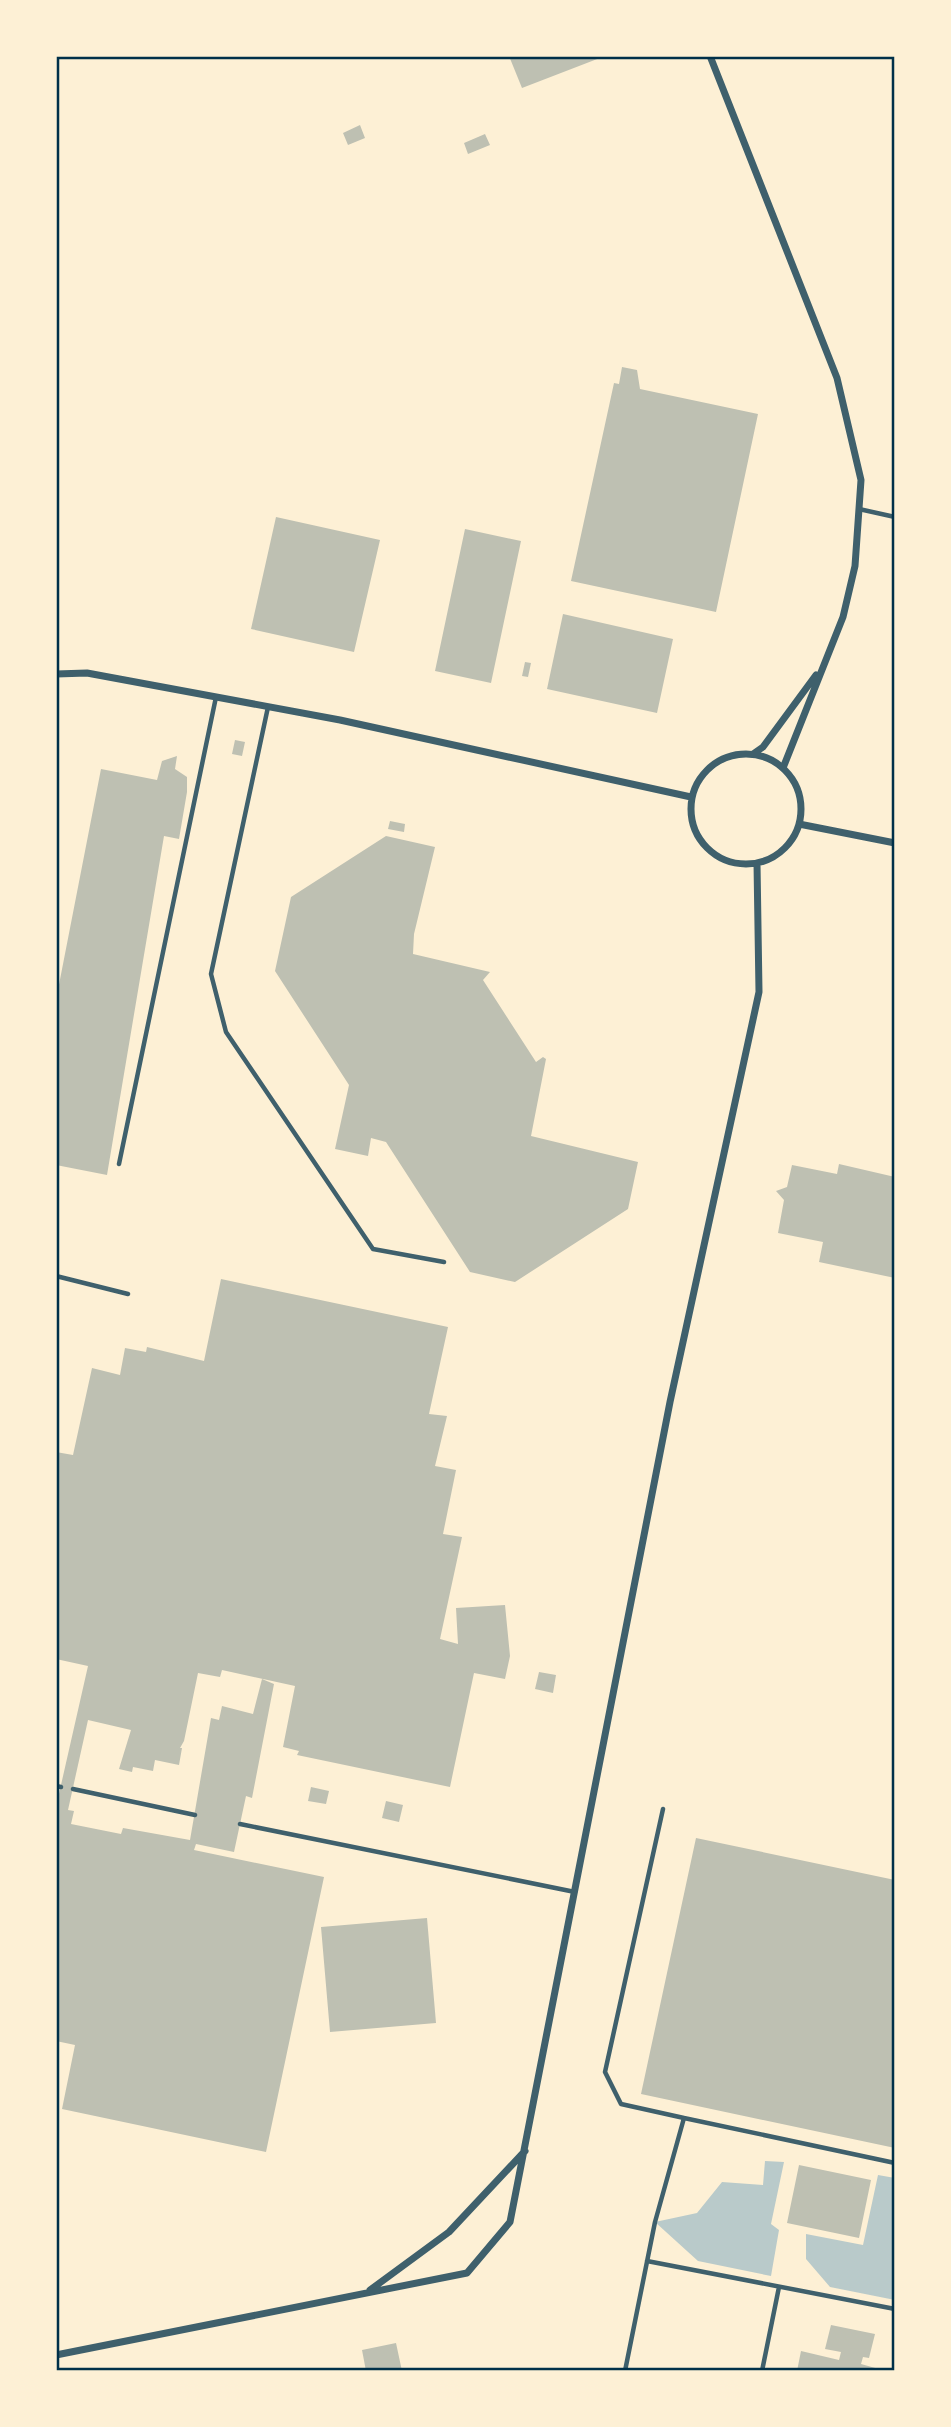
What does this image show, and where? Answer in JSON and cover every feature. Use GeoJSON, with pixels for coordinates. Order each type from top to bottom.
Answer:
{"type":"FeatureCollection","features":[{"type":"Feature","properties":{"kind":"street"},"geometry":{"type":"LineString","coordinates":[[710,56],[773,209],[837,377],[860,480],[855,566],[843,617],[783,768]]}},
{"type":"Feature","properties":{"kind":"street"},"geometry":{"type":"LineString","coordinates":[[753,754],[763,747],[820,670]]}},
{"type":"Feature","properties":{"kind":"street"},"geometry":{"type":"LineString","coordinates":[[56,674],[87,673],[268,707],[691,797]]}},
{"type":"Feature","properties":{"kind":"street"},"geometry":{"type":"LineString","coordinates":[[737,754],[753,754],[783,768],[799,794],[799,824],[783,850],[757,863],[730,861],[706,848],[693,824],[691,797],[697,782],[714,764],[737,754]]}},
{"type":"Feature","properties":{"kind":"street"},"geometry":{"type":"LineString","coordinates":[[799,824],[895,843]]}},
{"type":"Feature","properties":{"kind":"street"},"geometry":{"type":"LineString","coordinates":[[56,2355],[467,2273],[510,2222],[670,1402],[759,992],[757,863]]}},
{"type":"Feature","properties":{"kind":"street"},"geometry":{"type":"LineString","coordinates":[[366,2292],[449,2232],[525,2151]]}},
{"type":"Feature","properties":{"kind":"lane"},"geometry":{"type":"LineString","coordinates":[[859,509],[895,517]]}},
{"type":"Feature","properties":{"kind":"lane"},"geometry":{"type":"LineString","coordinates":[[119,1164],[216,697]]}},
{"type":"Feature","properties":{"kind":"lane"},"geometry":{"type":"LineString","coordinates":[[268,707],[211,974],[226,1032],[373,1249],[444,1262]]}},
{"type":"Feature","properties":{"kind":"lane"},"geometry":{"type":"LineString","coordinates":[[56,1276],[128,1294]]}},
{"type":"Feature","properties":{"kind":"lane"},"geometry":{"type":"LineString","coordinates":[[73,1789],[195,1815]]}},
{"type":"Feature","properties":{"kind":"lane"},"geometry":{"type":"LineString","coordinates":[[663,1809],[605,2072],[621,2104],[895,2163]]}},
{"type":"Feature","properties":{"kind":"lane"},"geometry":{"type":"LineString","coordinates":[[240,1824],[576,1892]]}},
{"type":"Feature","properties":{"kind":"lane"},"geometry":{"type":"LineString","coordinates":[[625,2371],[654,2222],[684,2118]]}},
{"type":"Feature","properties":{"kind":"lane"},"geometry":{"type":"LineString","coordinates":[[647,2261],[895,2309]]}},
{"type":"Feature","properties":{"kind":"lane"},"geometry":{"type":"LineString","coordinates":[[762,2371],[779,2287]]}},
{"type":"Feature","properties":{"kind":"shaded area"},"geometry":{"type":"Polygon","coordinates":[[[765,2161],[784,2162],[771,2224],[779,2230],[771,2276],[698,2261],[655,2222],[697,2213],[722,2182],[763,2185],[765,2161]]]}},
{"type":"Feature","properties":{"kind":"shaded area"},"geometry":{"type":"Polygon","coordinates":[[[878,2175],[895,2178],[895,2300],[830,2287],[806,2259],[806,2234],[863,2245],[878,2175]]]}},
{"type":"Feature","properties":{"kind":"building"},"geometry":{"type":"Polygon","coordinates":[[[509,56],[605,56],[522,88],[509,56]]]}},
{"type":"Feature","properties":{"kind":"building"},"geometry":{"type":"Polygon","coordinates":[[[360,125],[365,138],[348,145],[343,133],[360,125]]]}},
{"type":"Feature","properties":{"kind":"building"},"geometry":{"type":"Polygon","coordinates":[[[485,134],[490,145],[468,154],[464,143],[485,134]]]}},
{"type":"Feature","properties":{"kind":"building"},"geometry":{"type":"Polygon","coordinates":[[[622,367],[637,370],[640,389],[758,414],[716,612],[571,581],[614,383],[619,384],[622,367]]]}},
{"type":"Feature","properties":{"kind":"building"},"geometry":{"type":"Polygon","coordinates":[[[276,517],[380,540],[354,652],[251,629],[276,517]]]}},
{"type":"Feature","properties":{"kind":"building"},"geometry":{"type":"Polygon","coordinates":[[[465,529],[521,541],[491,683],[435,671],[465,529]]]}},
{"type":"Feature","properties":{"kind":"building"},"geometry":{"type":"Polygon","coordinates":[[[563,614],[673,639],[657,713],[547,689],[563,614]]]}},
{"type":"Feature","properties":{"kind":"building"},"geometry":{"type":"Polygon","coordinates":[[[525,662],[531,663],[528,677],[522,676],[525,662]]]}},
{"type":"Feature","properties":{"kind":"building"},"geometry":{"type":"Polygon","coordinates":[[[235,740],[245,742],[242,756],[232,754],[235,740]]]}},
{"type":"Feature","properties":{"kind":"building"},"geometry":{"type":"Polygon","coordinates":[[[177,756],[175,769],[187,777],[187,792],[179,839],[164,836],[107,1175],[56,1165],[56,1000],[101,769],[157,780],[162,761],[177,756]]]}},
{"type":"Feature","properties":{"kind":"building"},"geometry":{"type":"Polygon","coordinates":[[[390,821],[405,824],[404,832],[388,829],[390,821]]]}},
{"type":"Feature","properties":{"kind":"building"},"geometry":{"type":"Polygon","coordinates":[[[386,836],[435,847],[414,934],[413,954],[490,972],[483,980],[536,1062],[543,1057],[546,1059],[531,1136],[638,1162],[628,1209],[515,1282],[470,1272],[386,1142],[371,1138],[368,1156],[335,1149],[349,1085],[275,971],[291,897],[386,836]]]}},
{"type":"Feature","properties":{"kind":"building"},"geometry":{"type":"Polygon","coordinates":[[[839,1164],[895,1177],[895,1278],[819,1262],[823,1242],[778,1233],[784,1200],[776,1191],[787,1187],[792,1165],[837,1174],[839,1164]]]}},
{"type":"Feature","properties":{"kind":"building"},"geometry":{"type":"Polygon","coordinates":[[[221,1279],[448,1327],[429,1414],[447,1416],[435,1466],[456,1470],[443,1534],[462,1537],[440,1639],[458,1644],[456,1608],[505,1605],[510,1656],[505,1679],[474,1673],[450,1787],[297,1755],[299,1751],[283,1747],[295,1686],[222,1670],[220,1677],[198,1673],[184,1741],[180,1748],[179,1765],[155,1760],[153,1771],[133,1767],[132,1772],[119,1769],[131,1730],[88,1720],[68,1810],[74,1811],[71,1824],[121,1834],[123,1828],[190,1840],[211,1718],[219,1720],[222,1706],[253,1714],[262,1679],[274,1684],[252,1798],[246,1796],[234,1852],[196,1844],[194,1850],[324,1877],[266,2152],[62,2109],[75,2045],[56,2041],[56,1807],[88,1666],[56,1659],[56,1452],[73,1455],[92,1368],[120,1375],[125,1348],[146,1352],[147,1347],[204,1361],[221,1279]]]}},
{"type":"Feature","properties":{"kind":"building"},"geometry":{"type":"Polygon","coordinates":[[[539,1672],[556,1675],[553,1693],[535,1689],[539,1672]]]}},
{"type":"Feature","properties":{"kind":"building"},"geometry":{"type":"Polygon","coordinates":[[[311,1787],[329,1791],[326,1804],[308,1801],[311,1787]]]}},
{"type":"Feature","properties":{"kind":"building"},"geometry":{"type":"Polygon","coordinates":[[[386,1801],[403,1805],[399,1822],[382,1818],[386,1801]]]}},
{"type":"Feature","properties":{"kind":"building"},"geometry":{"type":"Polygon","coordinates":[[[696,1838],[895,1880],[895,2148],[641,2094],[696,1838]]]}},
{"type":"Feature","properties":{"kind":"building"},"geometry":{"type":"Polygon","coordinates":[[[427,1918],[436,2023],[330,2032],[321,1927],[427,1918]]]}},
{"type":"Feature","properties":{"kind":"building"},"geometry":{"type":"Polygon","coordinates":[[[799,2165],[871,2180],[859,2238],[787,2223],[799,2165]]]}},
{"type":"Feature","properties":{"kind":"building"},"geometry":{"type":"Polygon","coordinates":[[[831,2325],[875,2334],[869,2358],[863,2357],[861,2364],[886,2371],[797,2371],[801,2351],[839,2360],[841,2352],[825,2349],[831,2325]]]}},
{"type":"Feature","properties":{"kind":"building"},"geometry":{"type":"Polygon","coordinates":[[[396,2343],[402,2371],[366,2371],[362,2350],[396,2343]]]}}]}
